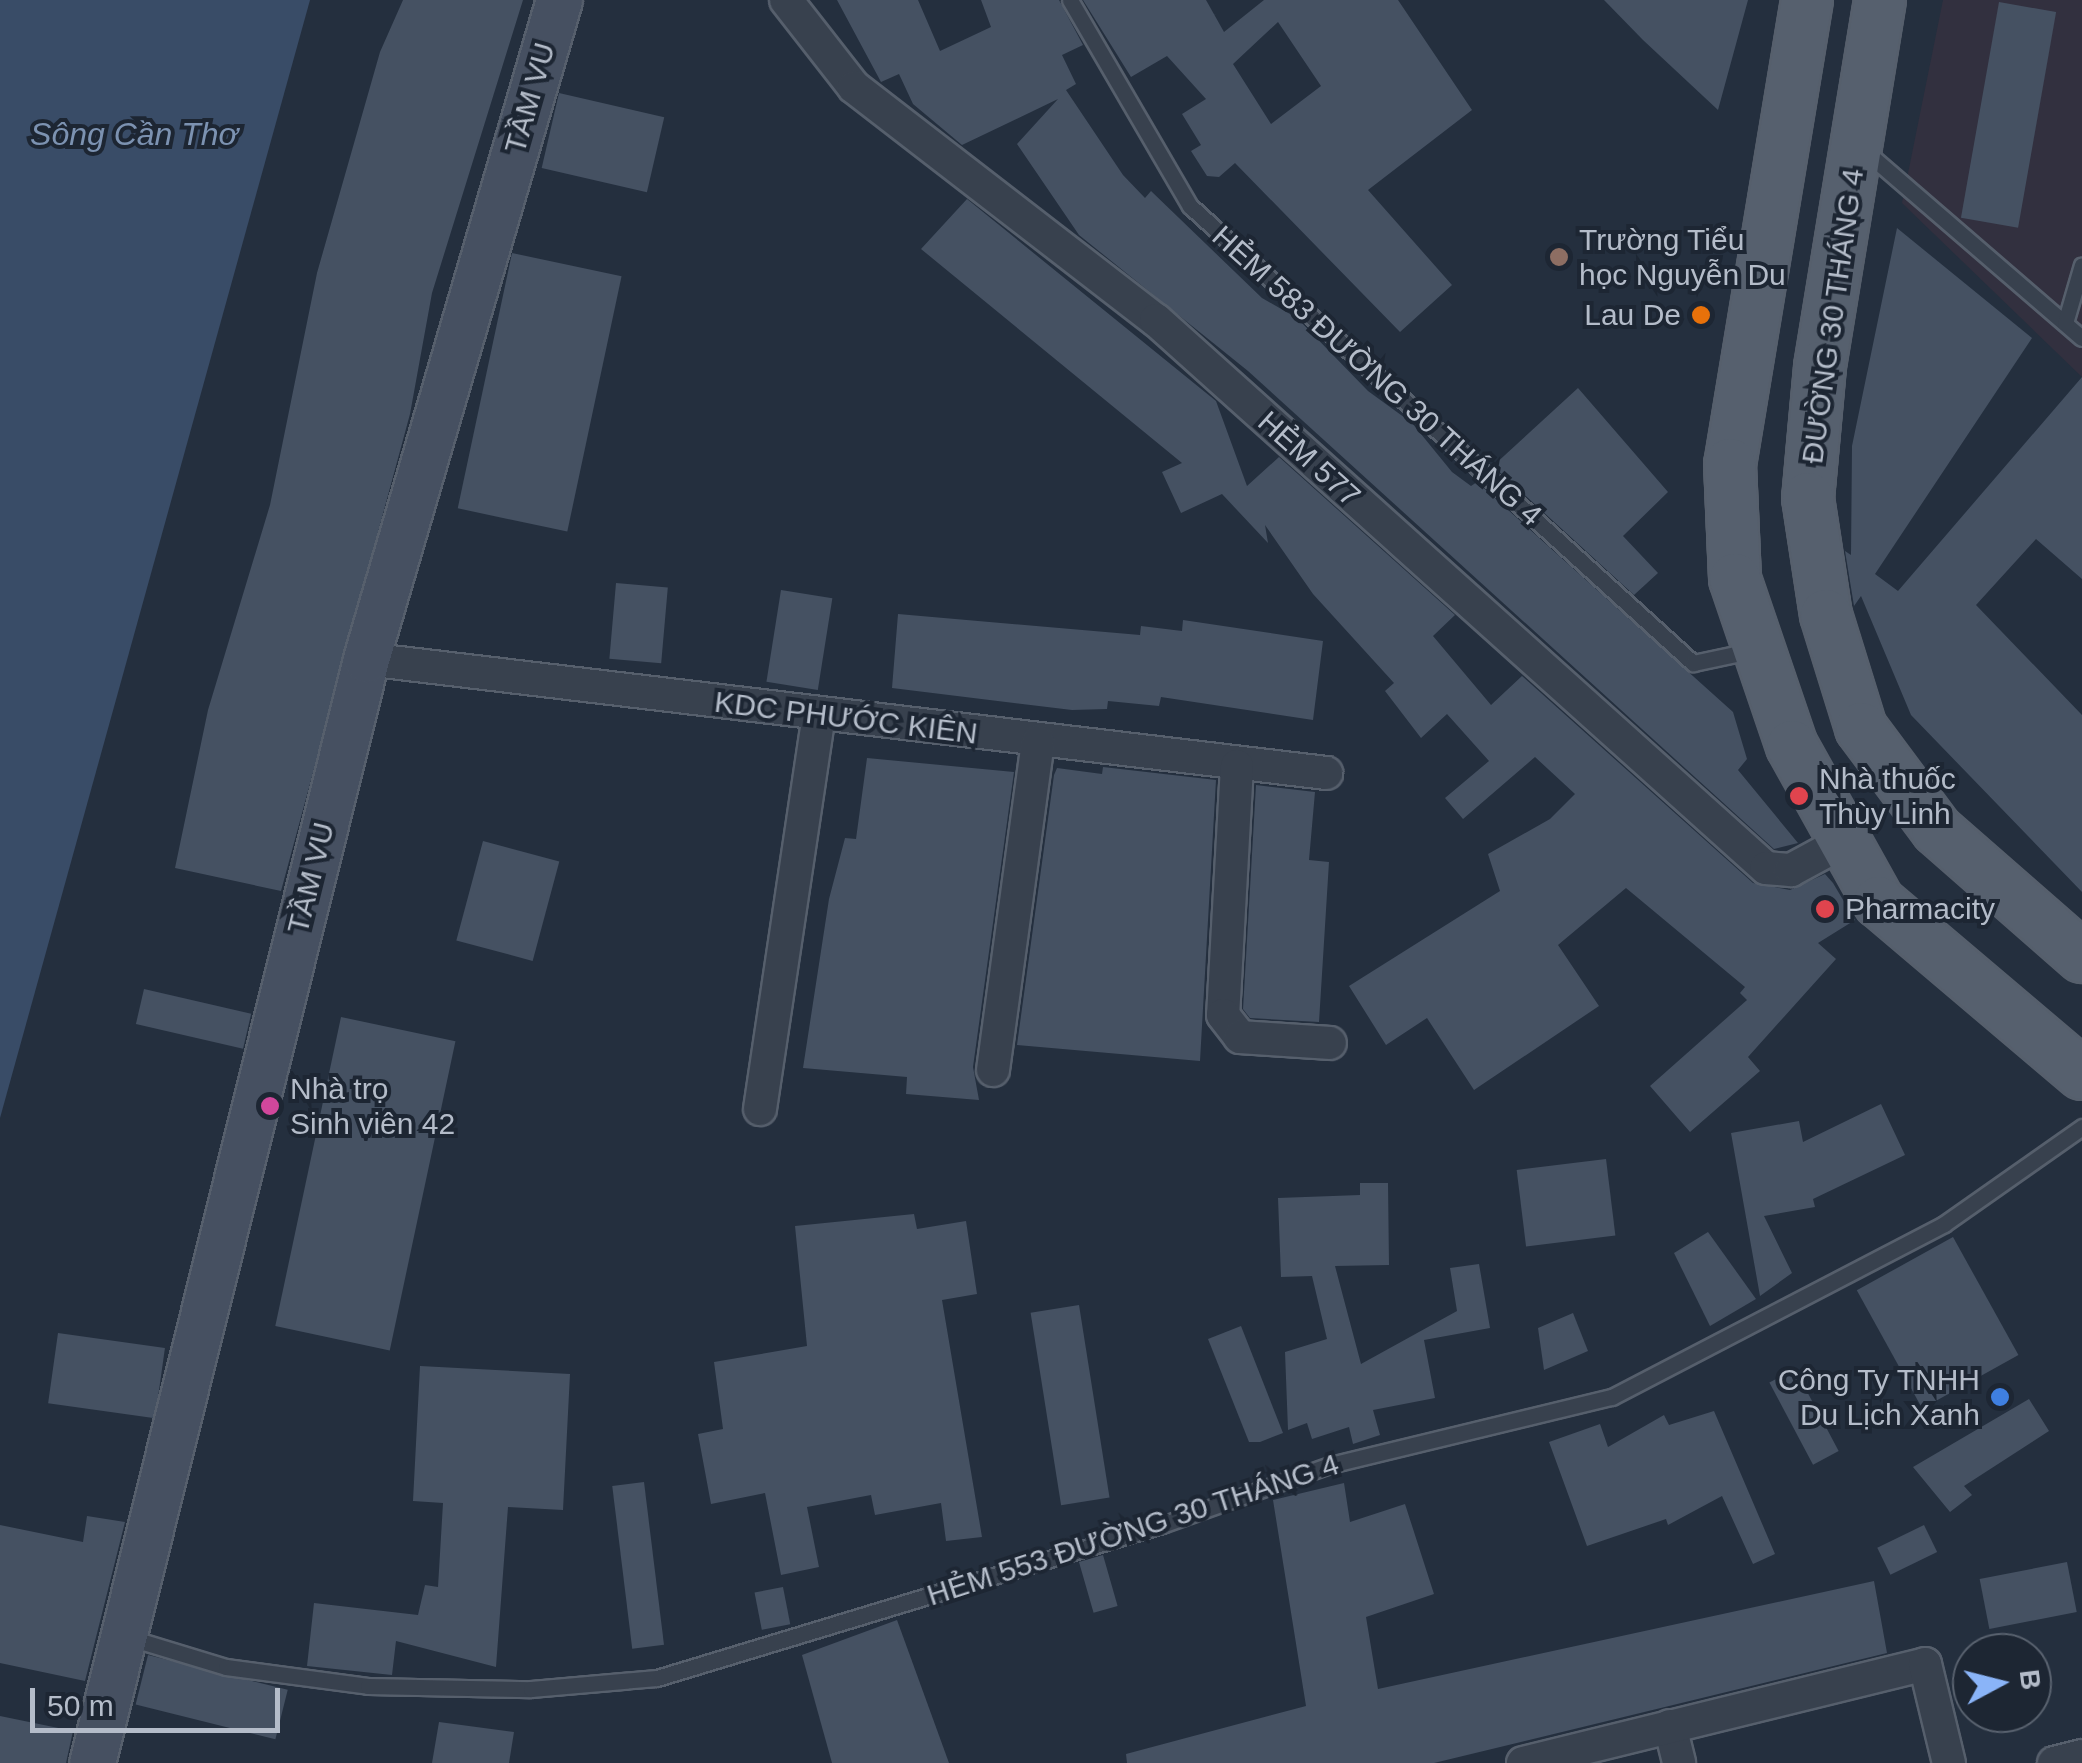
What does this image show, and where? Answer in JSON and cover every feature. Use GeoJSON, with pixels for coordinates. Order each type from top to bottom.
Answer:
{"type":"FeatureCollection","features":[{"type":"Feature","properties":{"kind":"main road"},"geometry":{"type":"LineString","coordinates":[[1807,0],[1730,464],[1735,579],[1792,746],[1879,902],[2082,1074]]}},
{"type":"Feature","properties":{"kind":"main road","name":"ĐƯỜNG 30 THÁNG 4"},"geometry":{"type":"LineString","coordinates":[[1880,0],[1820,367],[1808,498],[1826,614],[1861,728],[1937,830],[2082,957]]}},
{"type":"Feature","properties":{"kind":"street","name":"TẦM VU"},"geometry":{"type":"LineString","coordinates":[[92,1763],[366,659],[558,0]]}},
{"type":"Feature","properties":{"kind":"street","name":"HẺM 577"},"geometry":{"type":"LineString","coordinates":[[786,0],[854,87],[1156,320],[1766,868],[1790,870],[1843,842]]}},
{"type":"Feature","properties":{"kind":"street","name":"KDC PHƯỚC KIÊN"},"geometry":{"type":"LineString","coordinates":[[366,659],[1236,766],[1326,773]]}},
{"type":"Feature","properties":{"kind":"street"},"geometry":{"type":"LineString","coordinates":[[760,1109],[819,714]]}},
{"type":"Feature","properties":{"kind":"street"},"geometry":{"type":"LineString","coordinates":[[993,1070],[1038,742]]}},
{"type":"Feature","properties":{"kind":"street"},"geometry":{"type":"LineString","coordinates":[[1236,766],[1223,1016],[1240,1037],[1330,1042]]}},
{"type":"Feature","properties":{"kind":"street"},"geometry":{"type":"LineString","coordinates":[[1523,1763],[1925,1664],[1949,1763]]}},
{"type":"Feature","properties":{"kind":"street"},"geometry":{"type":"LineString","coordinates":[[1670,1726],[1679,1763]]}},
{"type":"Feature","properties":{"kind":"street"},"geometry":{"type":"LineString","coordinates":[[2054,1763],[2082,1756]]}},
{"type":"Feature","properties":{"kind":"lane","name":"HẺM 583 ĐƯỜNG 30 THÁNG 4"},"geometry":{"type":"LineString","coordinates":[[1070,0],[1190,206],[1693,664],[1756,649]]}},
{"type":"Feature","properties":{"kind":"lane"},"geometry":{"type":"LineString","coordinates":[[1858,146],[2082,338]]}},
{"type":"Feature","properties":{"kind":"lane"},"geometry":{"type":"LineString","coordinates":[[2065,322],[2082,265]]}},
{"type":"Feature","properties":{"kind":"lane","name":"HẺM 553 ĐƯỜNG 30 THÁNG 4"},"geometry":{"type":"LineString","coordinates":[[122,1635],[226,1666],[368,1686],[531,1689],[657,1678],[1162,1525],[1330,1465],[1612,1397],[1944,1224],[2082,1127]]}},
{"type":"Feature","properties":{"kind":"shaded area"},"geometry":{"type":"Polygon","coordinates":[[[1943,0],[2082,0],[2082,377],[1902,203],[1943,0]]]}},
{"type":"Feature","properties":{"kind":"water","name":"Sông Cần Thơ"},"geometry":{"type":"Polygon","coordinates":[[[0,0],[310,0],[0,1118],[0,0]]]}},
{"type":"Feature","properties":{"kind":"building"},"geometry":{"type":"Polygon","coordinates":[[[403,0],[523,0],[432,293],[410,414],[281,891],[175,868],[208,710],[270,505],[317,273],[380,52],[403,0]]]}},
{"type":"Feature","properties":{"kind":"building"},"geometry":{"type":"Polygon","coordinates":[[[837,0],[918,0],[940,51],[991,27],[981,0],[1059,0],[1083,45],[1062,55],[1076,84],[1066,90],[1123,175],[1145,198],[1151,191],[1262,298],[1297,318],[1368,391],[1412,423],[1452,472],[1471,486],[1477,482],[1733,712],[1747,759],[1738,770],[1798,843],[1774,849],[1248,371],[1079,235],[1017,144],[1058,99],[962,145],[913,104],[899,74],[881,82],[837,0]]]}},
{"type":"Feature","properties":{"kind":"building"},"geometry":{"type":"Polygon","coordinates":[[[1083,0],[1206,0],[1224,32],[1264,0],[1398,0],[1472,110],[1368,190],[1452,285],[1400,332],[1235,163],[1219,177],[1207,176],[1191,151],[1201,145],[1182,114],[1206,99],[1167,56],[1131,77],[1083,0]],[[1278,22],[1233,64],[1271,124],[1321,86],[1278,22]]]}},
{"type":"Feature","properties":{"kind":"building"},"geometry":{"type":"Polygon","coordinates":[[[1604,0],[1748,0],[1718,110],[1643,40],[1604,0]]]}},
{"type":"Feature","properties":{"kind":"building"},"geometry":{"type":"Polygon","coordinates":[[[1999,2],[2056,12],[2018,228],[1961,218],[1999,2]]]}},
{"type":"Feature","properties":{"kind":"building"},"geometry":{"type":"Polygon","coordinates":[[[559,93],[664,117],[647,192],[542,168],[559,93]]]}},
{"type":"Feature","properties":{"kind":"building"},"geometry":{"type":"Polygon","coordinates":[[[967,199],[1216,401],[1247,486],[1279,457],[1455,615],[1433,636],[1491,705],[1522,676],[1753,883],[1790,890],[1825,874],[1833,883],[1855,920],[1818,943],[1836,959],[1748,1057],[1760,1071],[1690,1132],[1650,1086],[1747,1000],[1740,993],[1745,987],[1626,888],[1558,945],[1599,1006],[1474,1090],[1427,1018],[1386,1045],[1349,986],[1500,891],[1488,854],[1550,819],[1575,794],[1535,757],[1463,819],[1445,798],[1489,761],[1447,714],[1421,738],[1385,691],[1394,683],[1313,594],[1265,525],[1268,543],[1222,494],[1181,513],[1162,472],[1182,463],[921,249],[967,199]]]}},
{"type":"Feature","properties":{"kind":"building"},"geometry":{"type":"Polygon","coordinates":[[[1897,228],[2032,338],[1875,574],[1898,591],[2082,377],[2082,579],[2036,539],[1976,605],[2082,715],[2082,892],[1911,715],[1861,596],[1854,606],[1845,551],[1851,555],[1852,446],[1897,228]]]}},
{"type":"Feature","properties":{"kind":"building"},"geometry":{"type":"Polygon","coordinates":[[[512,253],[622,276],[567,532],[458,508],[512,253]]]}},
{"type":"Feature","properties":{"kind":"building"},"geometry":{"type":"Polygon","coordinates":[[[1578,388],[1668,492],[1623,536],[1658,573],[1634,595],[1493,466],[1578,388]]]}},
{"type":"Feature","properties":{"kind":"building"},"geometry":{"type":"Polygon","coordinates":[[[616,583],[668,588],[661,663],[609,659],[616,583]]]}},
{"type":"Feature","properties":{"kind":"building"},"geometry":{"type":"Polygon","coordinates":[[[781,590],[832,598],[818,690],[766,682],[781,590]]]}},
{"type":"Feature","properties":{"kind":"building"},"geometry":{"type":"Polygon","coordinates":[[[898,614],[1140,635],[1141,626],[1182,631],[1183,620],[1323,641],[1313,720],[1161,697],[1159,706],[1108,701],[1107,709],[1072,710],[892,688],[898,614]]]}},
{"type":"Feature","properties":{"kind":"building"},"geometry":{"type":"Polygon","coordinates":[[[867,758],[1014,772],[973,1067],[979,1100],[906,1094],[907,1077],[803,1068],[829,899],[845,838],[856,839],[867,758]]]}},
{"type":"Feature","properties":{"kind":"building"},"geometry":{"type":"Polygon","coordinates":[[[1103,767],[1216,780],[1200,1061],[1017,1045],[1054,775],[1057,768],[1102,774],[1103,767]]]}},
{"type":"Feature","properties":{"kind":"building"},"geometry":{"type":"Polygon","coordinates":[[[1256,785],[1315,792],[1309,860],[1329,862],[1319,1022],[1250,1018],[1243,1009],[1256,785]]]}},
{"type":"Feature","properties":{"kind":"building"},"geometry":{"type":"Polygon","coordinates":[[[483,841],[559,861],[533,961],[456,940],[483,841]]]}},
{"type":"Feature","properties":{"kind":"building"},"geometry":{"type":"Polygon","coordinates":[[[144,989],[251,1014],[243,1049],[136,1024],[144,989]]]}},
{"type":"Feature","properties":{"kind":"building"},"geometry":{"type":"Polygon","coordinates":[[[341,1017],[455,1041],[390,1350],[275,1326],[341,1017]]]}},
{"type":"Feature","properties":{"kind":"building"},"geometry":{"type":"Polygon","coordinates":[[[1881,1104],[1905,1155],[1813,1199],[1815,1207],[1764,1216],[1792,1273],[1760,1296],[1731,1133],[1799,1121],[1803,1142],[1881,1104]]]}},
{"type":"Feature","properties":{"kind":"building"},"geometry":{"type":"Polygon","coordinates":[[[1606,1159],[1615,1235],[1526,1246],[1517,1170],[1606,1159]]]}},
{"type":"Feature","properties":{"kind":"building"},"geometry":{"type":"Polygon","coordinates":[[[1360,1183],[1388,1183],[1389,1265],[1335,1266],[1361,1364],[1457,1311],[1450,1268],[1479,1264],[1490,1328],[1424,1340],[1435,1398],[1373,1410],[1380,1435],[1353,1444],[1349,1427],[1312,1439],[1307,1423],[1288,1430],[1285,1352],[1327,1339],[1312,1276],[1281,1277],[1278,1198],[1360,1195],[1360,1183]]]}},
{"type":"Feature","properties":{"kind":"building"},"geometry":{"type":"Polygon","coordinates":[[[914,1214],[917,1229],[966,1221],[977,1294],[942,1300],[982,1537],[946,1541],[941,1503],[875,1515],[871,1495],[807,1507],[819,1567],[781,1575],[765,1493],[711,1504],[698,1434],[723,1429],[714,1362],[807,1346],[795,1226],[914,1214]]]}},
{"type":"Feature","properties":{"kind":"building"},"geometry":{"type":"Polygon","coordinates":[[[1708,1232],[1756,1299],[1710,1326],[1674,1253],[1708,1232]]]}},
{"type":"Feature","properties":{"kind":"building"},"geometry":{"type":"Polygon","coordinates":[[[1953,1237],[2018,1355],[1922,1408],[1857,1290],[1953,1237]]]}},
{"type":"Feature","properties":{"kind":"building"},"geometry":{"type":"Polygon","coordinates":[[[1079,1305],[1110,1498],[1061,1505],[1031,1313],[1079,1305]]]}},
{"type":"Feature","properties":{"kind":"building"},"geometry":{"type":"Polygon","coordinates":[[[1573,1313],[1588,1351],[1544,1370],[1538,1328],[1573,1313]]]}},
{"type":"Feature","properties":{"kind":"building"},"geometry":{"type":"Polygon","coordinates":[[[1241,1326],[1283,1433],[1260,1442],[1249,1442],[1208,1339],[1241,1326]]]}},
{"type":"Feature","properties":{"kind":"building"},"geometry":{"type":"Polygon","coordinates":[[[58,1333],[165,1348],[155,1418],[48,1403],[58,1333]]]}},
{"type":"Feature","properties":{"kind":"building"},"geometry":{"type":"Polygon","coordinates":[[[420,1366],[570,1374],[563,1510],[508,1507],[496,1667],[396,1641],[392,1675],[307,1666],[314,1603],[418,1615],[425,1585],[438,1587],[443,1503],[413,1501],[420,1366]]]}},
{"type":"Feature","properties":{"kind":"building"},"geometry":{"type":"Polygon","coordinates":[[[1795,1369],[1839,1451],[1813,1465],[1769,1383],[1795,1369]]]}},
{"type":"Feature","properties":{"kind":"building"},"geometry":{"type":"Polygon","coordinates":[[[2029,1399],[2049,1431],[1964,1486],[1972,1495],[1950,1512],[1913,1467],[2029,1399]]]}},
{"type":"Feature","properties":{"kind":"building"},"geometry":{"type":"Polygon","coordinates":[[[1714,1411],[1775,1554],[1753,1564],[1722,1496],[1668,1525],[1666,1519],[1587,1546],[1549,1442],[1600,1424],[1608,1447],[1664,1415],[1669,1425],[1714,1411]]]}},
{"type":"Feature","properties":{"kind":"building"},"geometry":{"type":"Polygon","coordinates":[[[644,1482],[664,1645],[632,1649],[612,1486],[644,1482]]]}},
{"type":"Feature","properties":{"kind":"building"},"geometry":{"type":"Polygon","coordinates":[[[1344,1483],[1350,1522],[1405,1504],[1434,1594],[1366,1617],[1378,1689],[1874,1581],[1887,1653],[1434,1763],[1127,1763],[1126,1754],[1306,1706],[1273,1500],[1344,1483]]]}},
{"type":"Feature","properties":{"kind":"building"},"geometry":{"type":"Polygon","coordinates":[[[87,1516],[125,1522],[85,1681],[0,1663],[0,1525],[83,1542],[87,1516]]]}},
{"type":"Feature","properties":{"kind":"building"},"geometry":{"type":"Polygon","coordinates":[[[1924,1525],[1937,1552],[1890,1575],[1877,1548],[1924,1525]]]}},
{"type":"Feature","properties":{"kind":"building"},"geometry":{"type":"Polygon","coordinates":[[[1103,1555],[1118,1606],[1094,1613],[1079,1562],[1103,1555]]]}},
{"type":"Feature","properties":{"kind":"building"},"geometry":{"type":"Polygon","coordinates":[[[2067,1562],[2077,1612],[1989,1629],[1980,1579],[2067,1562]]]}},
{"type":"Feature","properties":{"kind":"building"},"geometry":{"type":"Polygon","coordinates":[[[783,1587],[790,1624],[762,1630],[755,1593],[783,1587]]]}},
{"type":"Feature","properties":{"kind":"building"},"geometry":{"type":"Polygon","coordinates":[[[897,1620],[949,1763],[832,1763],[802,1655],[897,1620]]]}},
{"type":"Feature","properties":{"kind":"building"},"geometry":{"type":"Polygon","coordinates":[[[148,1655],[288,1690],[275,1739],[136,1704],[148,1655]]]}},
{"type":"Feature","properties":{"kind":"building"},"geometry":{"type":"Polygon","coordinates":[[[0,1716],[73,1731],[66,1763],[0,1763],[0,1716]]]}},
{"type":"Feature","properties":{"kind":"building"},"geometry":{"type":"Polygon","coordinates":[[[439,1722],[514,1732],[509,1763],[432,1763],[439,1722]]]}},
{"type":"Feature","properties":{"kind":"place","name":"Trường Tiểu học Nguyễn Du"},"geometry":{"type":"Point","coordinates":[1559,257]}},
{"type":"Feature","properties":{"kind":"place","name":"Lau De"},"geometry":{"type":"Point","coordinates":[1701,315]}},
{"type":"Feature","properties":{"kind":"place","name":"Nhà thuốc Thùy Linh"},"geometry":{"type":"Point","coordinates":[1799,796]}},
{"type":"Feature","properties":{"kind":"place","name":"Pharmacity"},"geometry":{"type":"Point","coordinates":[1825,909]}},
{"type":"Feature","properties":{"kind":"place","name":"Nhà trọ Sinh viên 42"},"geometry":{"type":"Point","coordinates":[270,1106]}},
{"type":"Feature","properties":{"kind":"place","name":"Công Ty TNHH Du Lịch Xanh"},"geometry":{"type":"Point","coordinates":[2000,1397]}}]}
